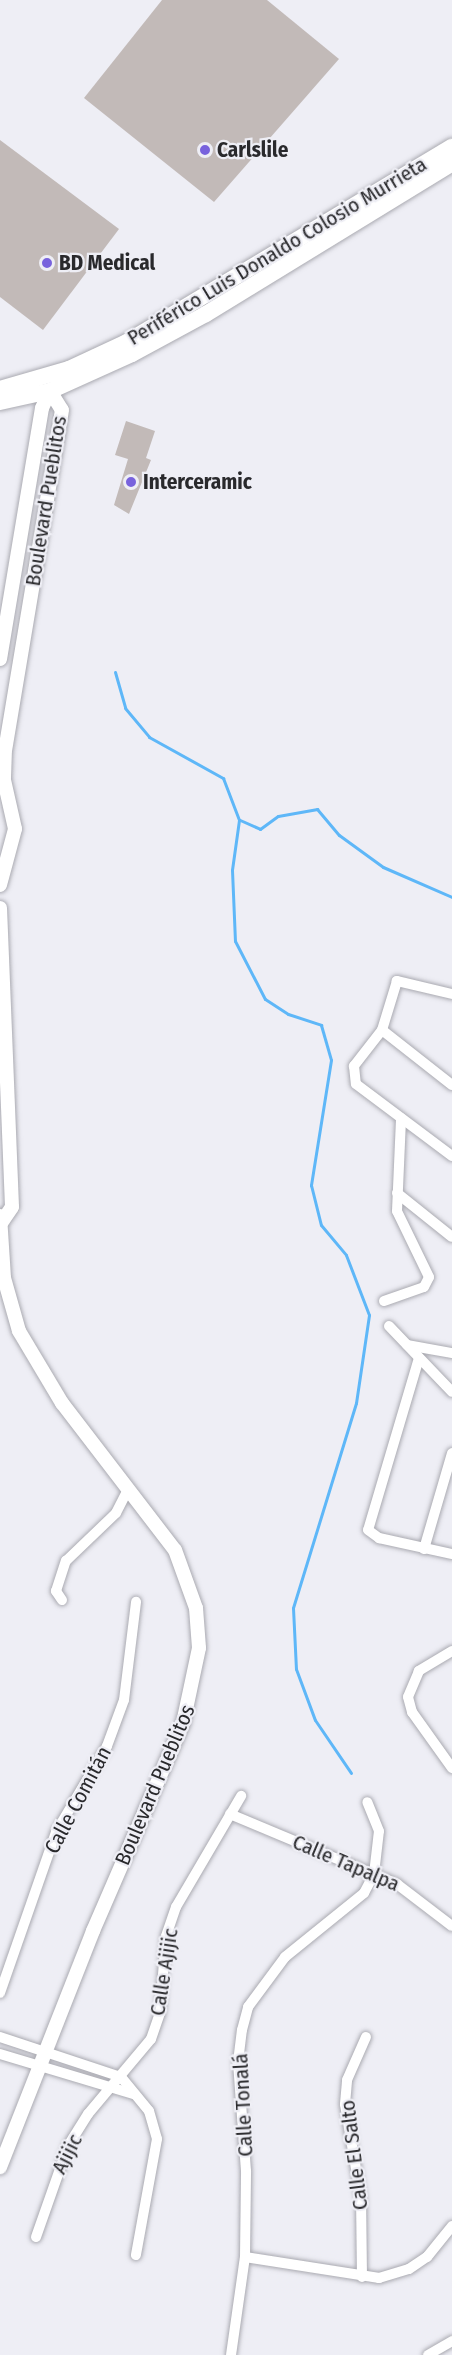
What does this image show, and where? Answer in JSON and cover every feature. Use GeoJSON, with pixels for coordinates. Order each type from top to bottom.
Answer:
{"type":"FeatureCollection","features":[{"type":"Feature","properties":{"kind":"main road","name":"Periférico Luis Donaldo Colosio Murrieta"},"geometry":{"type":"LineString","coordinates":[[0,389],[69,369],[205,298],[452,147]]}},
{"type":"Feature","properties":{"kind":"main road","name":"Periférico Luis Donaldo Colosio Murrieta"},"geometry":{"type":"LineString","coordinates":[[0,402],[50,391],[206,314],[452,163]]}},
{"type":"Feature","properties":{"kind":"main road"},"geometry":{"type":"LineString","coordinates":[[27,382],[50,391],[69,369]]}},
{"type":"Feature","properties":{"kind":"street","name":"Boulevard Pueblitos"},"geometry":{"type":"LineString","coordinates":[[0,659],[23,537],[42,408],[50,391]]}},
{"type":"Feature","properties":{"kind":"street","name":"Boulevard Pueblitos"},"geometry":{"type":"LineString","coordinates":[[0,885],[6,842],[14,818],[3,767],[62,410],[50,391]]}},
{"type":"Feature","properties":{"kind":"street"},"geometry":{"type":"LineString","coordinates":[[23,537],[31,546],[39,540]]}},
{"type":"Feature","properties":{"kind":"street"},"geometry":{"type":"LineString","coordinates":[[15,583],[23,578],[32,585]]}},
{"type":"Feature","properties":{"kind":"street","name":"Boulevard Pueblitos"},"geometry":{"type":"LineString","coordinates":[[0,908],[12,1207],[1,1219],[4,1278],[19,1331],[62,1403],[129,1488],[185,1572],[196,1608],[198,1668],[183,1723],[44,2052],[0,2167]]}},
{"type":"Feature","properties":{"kind":"street"},"geometry":{"type":"LineString","coordinates":[[452,994],[397,981],[382,1030],[357,1058],[354,1076],[356,1084],[452,1156]]}},
{"type":"Feature","properties":{"kind":"street"},"geometry":{"type":"LineString","coordinates":[[382,1030],[452,1085]]}},
{"type":"Feature","properties":{"kind":"street"},"geometry":{"type":"LineString","coordinates":[[384,1301],[424,1287],[429,1277],[407,1238],[397,1211],[401,1118]]}},
{"type":"Feature","properties":{"kind":"street"},"geometry":{"type":"LineString","coordinates":[[397,1193],[452,1237]]}},
{"type":"Feature","properties":{"kind":"street"},"geometry":{"type":"LineString","coordinates":[[390,1326],[452,1392]]}},
{"type":"Feature","properties":{"kind":"street"},"geometry":{"type":"LineString","coordinates":[[407,1345],[452,1353]]}},
{"type":"Feature","properties":{"kind":"street"},"geometry":{"type":"LineString","coordinates":[[419,1358],[368,1519],[368,1530],[379,1538],[452,1554]]}},
{"type":"Feature","properties":{"kind":"street"},"geometry":{"type":"LineString","coordinates":[[424,1549],[452,1452]]}},
{"type":"Feature","properties":{"kind":"street"},"geometry":{"type":"LineString","coordinates":[[62,1600],[56,1591],[66,1561],[116,1513],[129,1488]]}},
{"type":"Feature","properties":{"kind":"street","name":"Calle Comitán"},"geometry":{"type":"LineString","coordinates":[[0,1993],[56,1832],[107,1746],[124,1700],[136,1602]]}},
{"type":"Feature","properties":{"kind":"street"},"geometry":{"type":"LineString","coordinates":[[451,1652],[419,1671],[408,1697],[412,1712],[452,1768]]}},
{"type":"Feature","properties":{"kind":"street","name":"Calle Ajijic"},"geometry":{"type":"LineString","coordinates":[[116,2082],[154,2030],[166,1936],[176,1907],[241,1796]]}},
{"type":"Feature","properties":{"kind":"street","name":"Calle Tonalá"},"geometry":{"type":"LineString","coordinates":[[231,2355],[245,2257],[246,2171],[238,2062],[248,2007],[285,1957],[345,1911],[364,1893],[374,1874],[379,1831],[367,1802]]}},
{"type":"Feature","properties":{"kind":"street","name":"Calle Tapalpa"},"geometry":{"type":"LineString","coordinates":[[230,1814],[416,1894],[452,1926]]}},
{"type":"Feature","properties":{"kind":"street"},"geometry":{"type":"LineString","coordinates":[[0,2037],[44,2052],[116,2082],[133,2094],[149,2111],[157,2139],[136,2255]]}},
{"type":"Feature","properties":{"kind":"street","name":"Calle El Salto"},"geometry":{"type":"LineString","coordinates":[[362,2277],[361,2198],[345,2104],[347,2080],[366,2037]]}},
{"type":"Feature","properties":{"kind":"street"},"geometry":{"type":"LineString","coordinates":[[0,2054],[39,2067],[116,2082],[133,2094]]}},
{"type":"Feature","properties":{"kind":"street","name":"Ajijic"},"geometry":{"type":"LineString","coordinates":[[36,2237],[68,2146],[116,2082]]}},
{"type":"Feature","properties":{"kind":"street"},"geometry":{"type":"LineString","coordinates":[[245,2257],[379,2278],[409,2269],[427,2257],[452,2226]]}},
{"type":"Feature","properties":{"kind":"street"},"geometry":{"type":"LineString","coordinates":[[428,2355],[452,2341]]}},
{"type":"Feature","properties":{"kind":"building","name":"Carlslile"},"geometry":{"type":"Polygon","coordinates":[[[162,0],[267,0],[339,59],[214,202],[84,98],[162,0]]]}},
{"type":"Feature","properties":{"kind":"building","name":"BD Medical"},"geometry":{"type":"Polygon","coordinates":[[[0,140],[119,229],[43,330],[0,297],[0,140]]]}},
{"type":"Feature","properties":{"kind":"building","name":"Interceramic"},"geometry":{"type":"Polygon","coordinates":[[[126,421],[155,431],[146,458],[151,460],[129,514],[114,505],[128,459],[115,455],[126,421]]]}},
{"type":"Feature","properties":{"kind":"waterway"},"geometry":{"type":"LineString","coordinates":[[115,672],[125,708],[149,737],[223,778],[239,820],[232,870],[235,941],[265,999],[288,1014],[321,1025],[331,1060],[311,1185],[321,1225],[346,1255],[369,1315],[356,1403],[293,1608],[296,1669],[315,1720],[351,1773]]}},
{"type":"Feature","properties":{"kind":"waterway"},"geometry":{"type":"LineString","coordinates":[[240,820],[260,829],[278,816],[317,809],[339,835],[383,867],[452,897]]}},
{"type":"Feature","properties":{"kind":"place","name":"Carlslile"},"geometry":{"type":"Point","coordinates":[205,150]}},
{"type":"Feature","properties":{"kind":"place","name":"BD Medical"},"geometry":{"type":"Point","coordinates":[47,263]}},
{"type":"Feature","properties":{"kind":"place","name":"Interceramic"},"geometry":{"type":"Point","coordinates":[131,482]}}]}
